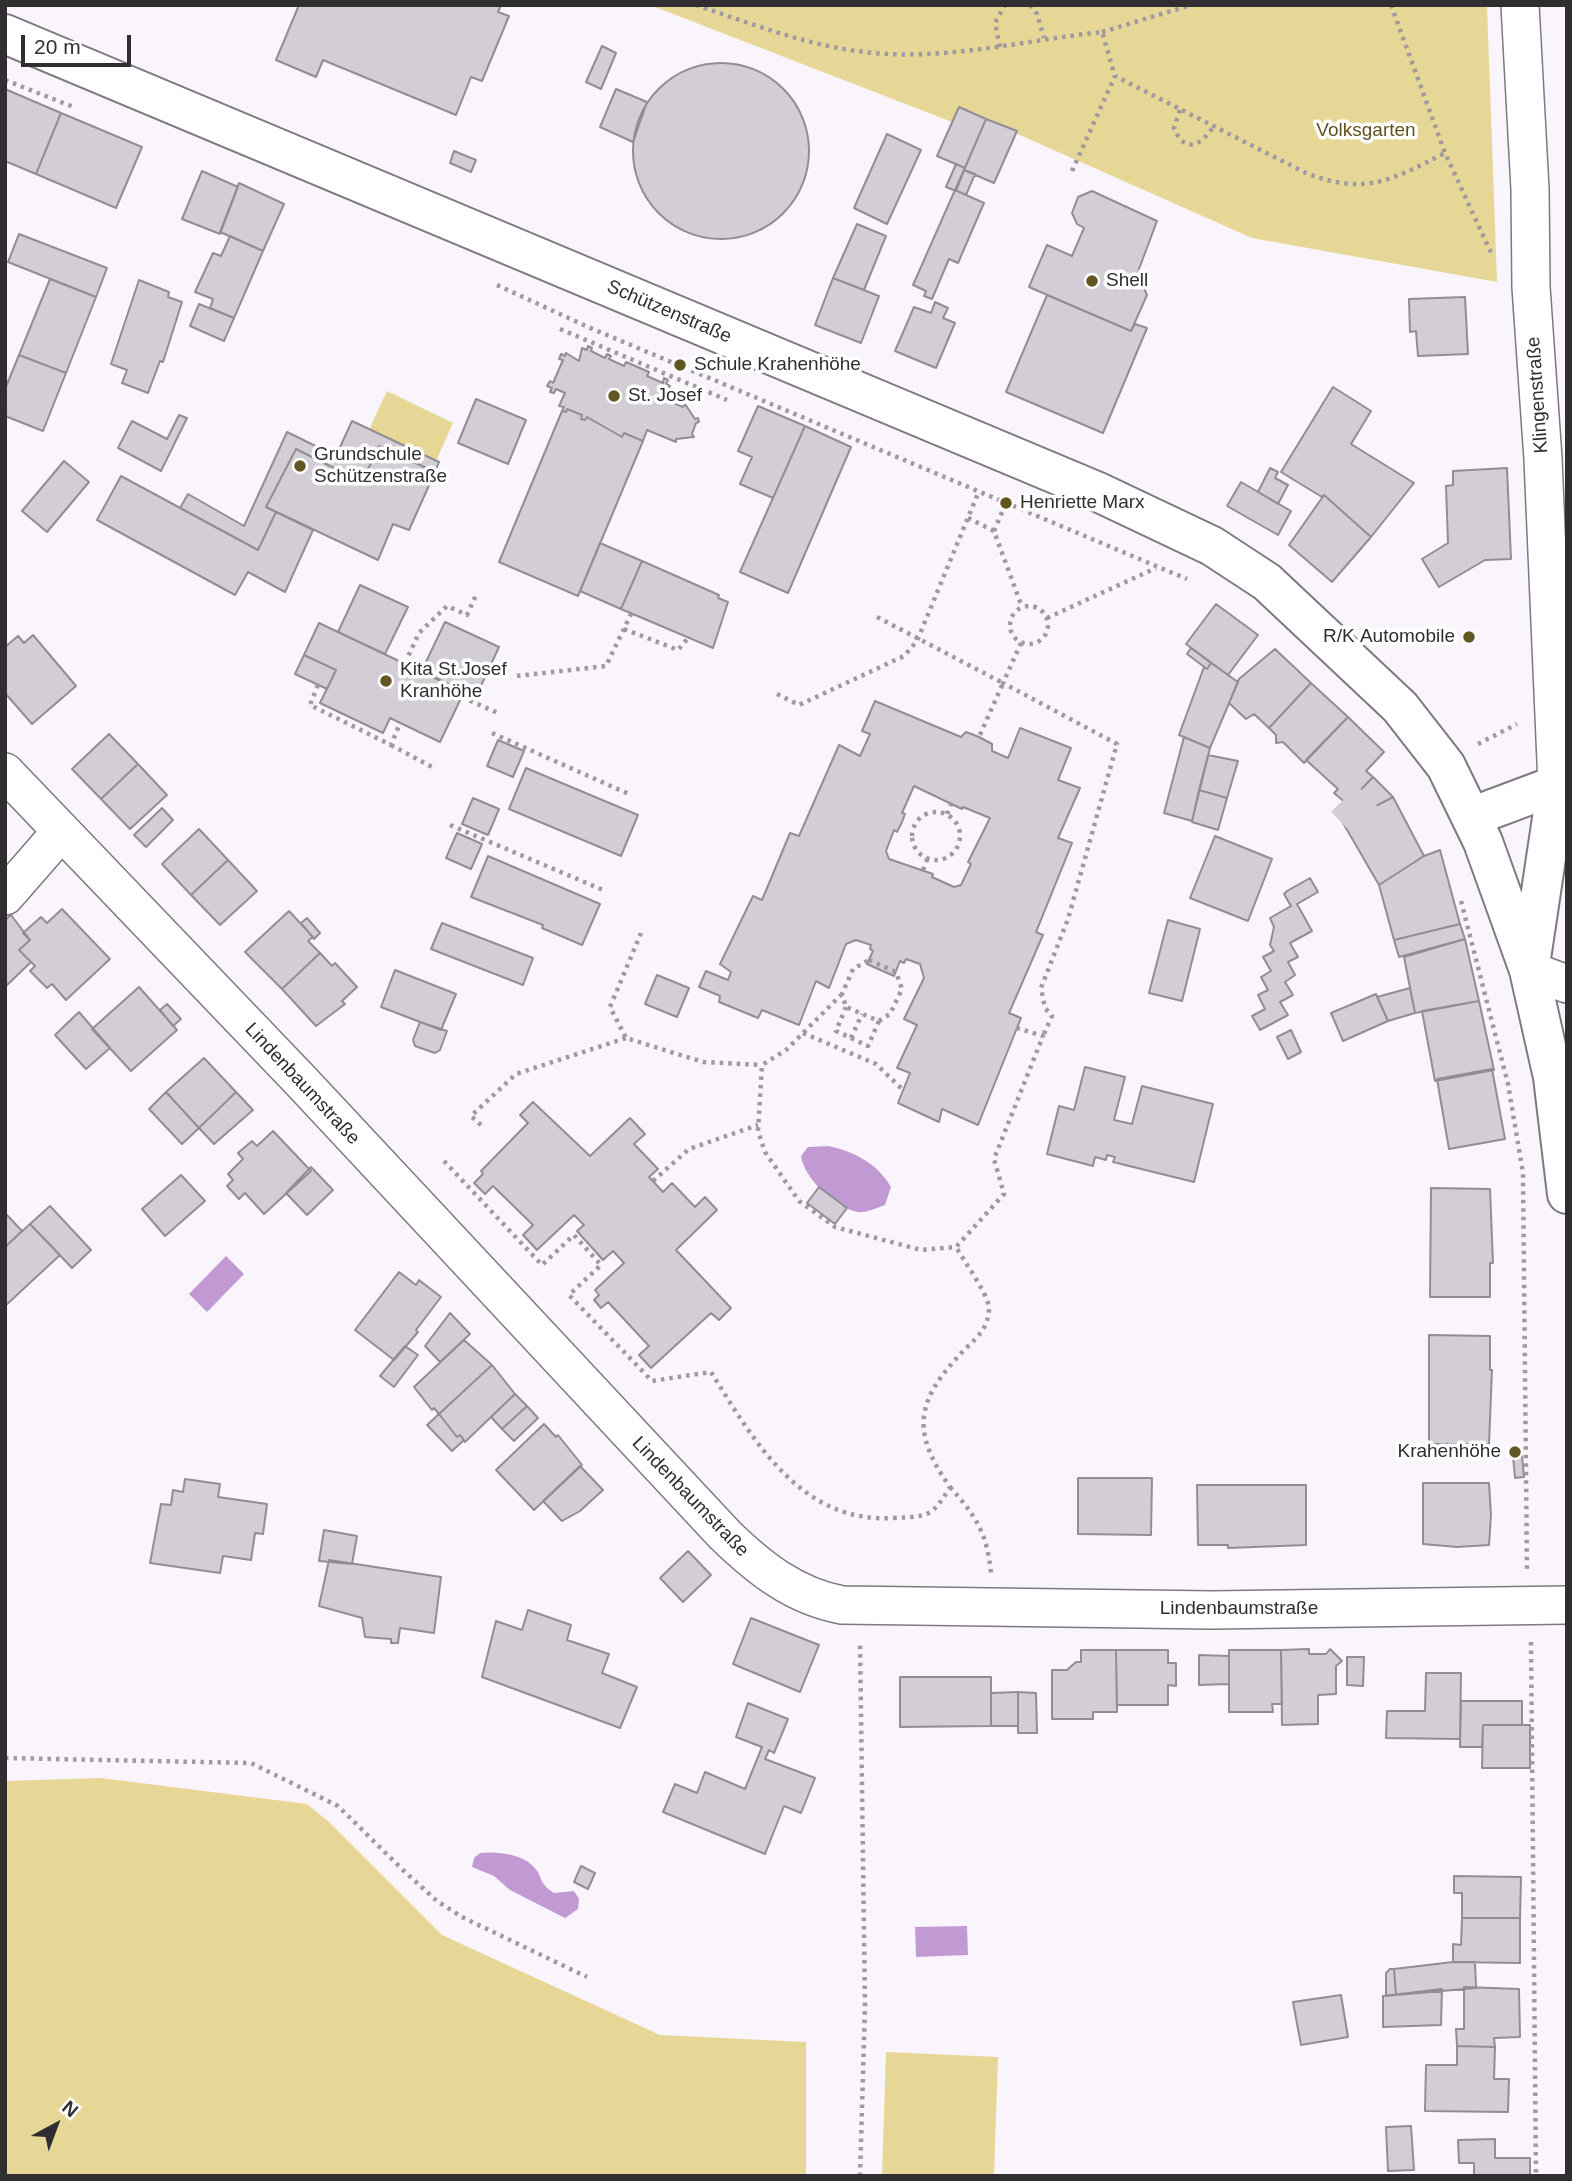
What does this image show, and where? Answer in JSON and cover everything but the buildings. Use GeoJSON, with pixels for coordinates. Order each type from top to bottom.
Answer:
{"type":"FeatureCollection","features":[{"type":"Feature","properties":{"kind":"main road","name":"Schützenstraße"},"geometry":{"type":"LineString","coordinates":[[5,34],[1096,491],[1212,546],[1291,602],[1400,707],[1446,766],[1472,817],[1529,971]]}},
{"type":"Feature","properties":{"kind":"main road"},"geometry":{"type":"LineString","coordinates":[[1472,817],[1562,783]]}},
{"type":"Feature","properties":{"kind":"main road"},"geometry":{"type":"LineString","coordinates":[[1562,783],[1529,971],[1553,1077],[1567,1194]]}},
{"type":"Feature","properties":{"kind":"street","name":"Klingenstraße"},"geometry":{"type":"LineString","coordinates":[[1520,5],[1530,189],[1531,287],[1562,783]]}},
{"type":"Feature","properties":{"kind":"street","name":"Lindenbaumstraße"},"geometry":{"type":"LineString","coordinates":[[5,772],[60,833],[301,1081],[744,1554],[770,1575],[809,1596],[842,1605],[1212,1610],[1567,1605]]}},
{"type":"Feature","properties":{"kind":"street"},"geometry":{"type":"LineString","coordinates":[[5,896],[60,833]]}},
{"type":"Feature","properties":{"kind":"street"},"geometry":{"type":"LineString","coordinates":[[1529,971],[1567,984]]}},
{"type":"Feature","properties":{"kind":"path"},"geometry":{"type":"LineString","coordinates":[[696,5],[814,43],[852,51],[906,55],[1000,47],[1044,38],[1102,32],[1191,5]]}},
{"type":"Feature","properties":{"kind":"path"},"geometry":{"type":"LineString","coordinates":[[1000,47],[995,23],[1005,5]]}},
{"type":"Feature","properties":{"kind":"path"},"geometry":{"type":"LineString","coordinates":[[1030,5],[1037,13],[1044,38]]}},
{"type":"Feature","properties":{"kind":"path"},"geometry":{"type":"LineString","coordinates":[[1391,5],[1444,153],[1497,266]]}},
{"type":"Feature","properties":{"kind":"path"},"geometry":{"type":"LineString","coordinates":[[1072,171],[1115,76],[1102,32]]}},
{"type":"Feature","properties":{"kind":"path"},"geometry":{"type":"LineString","coordinates":[[1115,76],[1213,127],[1334,184],[1357,186],[1378,183],[1397,177],[1444,153]]}},
{"type":"Feature","properties":{"kind":"path"},"geometry":{"type":"LineString","coordinates":[[1180,110],[1174,128],[1186,142],[1192,145],[1202,142],[1213,127]]}},
{"type":"Feature","properties":{"kind":"path"},"geometry":{"type":"LineString","coordinates":[[491,282],[588,327],[1189,580]]}},
{"type":"Feature","properties":{"kind":"path"},"geometry":{"type":"LineString","coordinates":[[560,329],[727,400]]}},
{"type":"Feature","properties":{"kind":"path"},"geometry":{"type":"LineString","coordinates":[[777,694],[799,705],[904,656],[917,641],[979,491]]}},
{"type":"Feature","properties":{"kind":"path"},"geometry":{"type":"LineString","coordinates":[[994,531],[1006,503]]}},
{"type":"Feature","properties":{"kind":"path"},"geometry":{"type":"LineString","coordinates":[[968,518],[994,531],[1022,607]]}},
{"type":"Feature","properties":{"kind":"path"},"geometry":{"type":"LineString","coordinates":[[1047,618],[1157,568]]}},
{"type":"Feature","properties":{"kind":"path"},"geometry":{"type":"LineString","coordinates":[[405,663],[419,633],[447,607],[467,615],[477,593]]}},
{"type":"Feature","properties":{"kind":"path"},"geometry":{"type":"LineString","coordinates":[[1022,607],[1033,607],[1047,618],[1047,630],[1041,641],[1029,645],[1012,636],[1009,623],[1015,611],[1022,607]]}},
{"type":"Feature","properties":{"kind":"path"},"geometry":{"type":"LineString","coordinates":[[517,676],[607,666],[631,614]]}},
{"type":"Feature","properties":{"kind":"path"},"geometry":{"type":"LineString","coordinates":[[762,1065],[758,1125],[765,1152],[799,1201],[835,1227],[920,1250],[956,1247],[1004,1194],[993,1159],[1052,1016],[1045,1008],[1041,988],[1068,919],[1117,744],[917,641],[877,617]]}},
{"type":"Feature","properties":{"kind":"path"},"geometry":{"type":"LineString","coordinates":[[624,629],[678,650],[688,638]]}},
{"type":"Feature","properties":{"kind":"path"},"geometry":{"type":"LineString","coordinates":[[979,737],[1021,643]]}},
{"type":"Feature","properties":{"kind":"path"},"geometry":{"type":"LineString","coordinates":[[318,685],[310,705],[436,769]]}},
{"type":"Feature","properties":{"kind":"path"},"geometry":{"type":"LineString","coordinates":[[462,697],[500,714]]}},
{"type":"Feature","properties":{"kind":"path"},"geometry":{"type":"LineString","coordinates":[[391,745],[400,723]]}},
{"type":"Feature","properties":{"kind":"path"},"geometry":{"type":"LineString","coordinates":[[492,733],[631,795]]}},
{"type":"Feature","properties":{"kind":"path"},"geometry":{"type":"LineString","coordinates":[[947,814],[951,804]]}},
{"type":"Feature","properties":{"kind":"path"},"geometry":{"type":"LineString","coordinates":[[939,812],[947,814],[960,832],[958,847],[947,857],[928,857],[914,844],[914,827],[923,815],[939,812]]}},
{"type":"Feature","properties":{"kind":"path"},"geometry":{"type":"LineString","coordinates":[[450,825],[603,890]]}},
{"type":"Feature","properties":{"kind":"path"},"geometry":{"type":"LineString","coordinates":[[923,870],[928,857]]}},
{"type":"Feature","properties":{"kind":"path"},"geometry":{"type":"LineString","coordinates":[[1460,898],[1508,1084],[1523,1172],[1527,1566]]}},
{"type":"Feature","properties":{"kind":"path"},"geometry":{"type":"LineString","coordinates":[[626,1038],[610,1007],[641,933]]}},
{"type":"Feature","properties":{"kind":"path"},"geometry":{"type":"LineString","coordinates":[[481,1125],[471,1116],[516,1074],[626,1038],[703,1062],[762,1065],[786,1050],[842,994],[853,969],[869,960],[896,972],[902,989],[890,1014],[879,1021],[868,1046],[836,1031],[846,1007],[842,994]]}},
{"type":"Feature","properties":{"kind":"path"},"geometry":{"type":"LineString","coordinates":[[846,1007],[879,1021]]}},
{"type":"Feature","properties":{"kind":"path"},"geometry":{"type":"LineString","coordinates":[[851,1038],[862,1014]]}},
{"type":"Feature","properties":{"kind":"path"},"geometry":{"type":"LineString","coordinates":[[1017,1028],[1043,1037]]}},
{"type":"Feature","properties":{"kind":"path"},"geometry":{"type":"LineString","coordinates":[[803,1033],[876,1064],[903,1090]]}},
{"type":"Feature","properties":{"kind":"path"},"geometry":{"type":"LineString","coordinates":[[653,1181],[689,1149],[758,1125]]}},
{"type":"Feature","properties":{"kind":"path"},"geometry":{"type":"LineString","coordinates":[[444,1161],[542,1265],[574,1235],[601,1265],[569,1294],[652,1381],[711,1372],[763,1451],[798,1489],[828,1508],[880,1519],[926,1517],[939,1505],[950,1488]]}},
{"type":"Feature","properties":{"kind":"path"},"geometry":{"type":"LineString","coordinates":[[956,1247],[989,1304],[988,1323],[939,1377],[930,1392],[924,1417],[924,1439],[932,1462],[950,1488],[970,1509],[985,1534],[990,1567]]}},
{"type":"Feature","properties":{"kind":"path"},"geometry":{"type":"LineString","coordinates":[[860,1605],[865,1967],[860,2176]]}},
{"type":"Feature","properties":{"kind":"path"},"geometry":{"type":"LineString","coordinates":[[1531,1634],[1536,2176]]}},
{"type":"Feature","properties":{"kind":"path"},"geometry":{"type":"LineString","coordinates":[[5,1758],[251,1763],[296,1782],[338,1806],[405,1872],[454,1912],[587,1977]]}},
{"type":"Feature","properties":{"kind":"green space","name":"Volksgarten"},"geometry":{"type":"Polygon","coordinates":[[[650,5],[1487,5],[1497,282],[1252,238],[959,108],[952,122],[650,5]]]}},
{"type":"Feature","properties":{"kind":"green space"},"geometry":{"type":"Polygon","coordinates":[[[387,391],[453,423],[436,461],[369,430],[387,391]]]}},
{"type":"Feature","properties":{"kind":"green space"},"geometry":{"type":"Polygon","coordinates":[[[101,1778],[307,1804],[329,1822],[442,1935],[660,2035],[806,2042],[806,2176],[5,2176],[5,1781],[101,1778]]]}},
{"type":"Feature","properties":{"kind":"green space"},"geometry":{"type":"Polygon","coordinates":[[[886,2052],[998,2057],[994,2176],[882,2176],[886,2052]]]}},
{"type":"Feature","properties":{"kind":"shaded area"},"geometry":{"type":"Polygon","coordinates":[[[829,1146],[857,1156],[873,1166],[886,1179],[891,1187],[885,1205],[858,1212],[840,1205],[822,1191],[803,1165],[801,1156],[808,1147],[829,1146]]]}},
{"type":"Feature","properties":{"kind":"shaded area"},"geometry":{"type":"Polygon","coordinates":[[[226,1256],[244,1274],[207,1312],[189,1294],[226,1256]]]}},
{"type":"Feature","properties":{"kind":"shaded area"},"geometry":{"type":"Polygon","coordinates":[[[480,1853],[501,1853],[523,1859],[534,1867],[545,1886],[554,1893],[574,1891],[579,1899],[578,1909],[565,1918],[510,1890],[494,1876],[472,1867],[474,1858],[480,1853]]]}},
{"type":"Feature","properties":{"kind":"shaded area"},"geometry":{"type":"Polygon","coordinates":[[[967,1926],[968,1955],[916,1957],[915,1927],[967,1926]]]}},
{"type":"Feature","properties":{"kind":"tunnel"},"geometry":{"type":"LineString","coordinates":[[1344,825],[1383,787]]}},
{"type":"Feature","properties":{"kind":"place","name":"Shell"},"geometry":{"type":"Point","coordinates":[1092,281]}},
{"type":"Feature","properties":{"kind":"place","name":"Schule Krahenhöhe"},"geometry":{"type":"Point","coordinates":[680,365]}},
{"type":"Feature","properties":{"kind":"place","name":"St. Josef"},"geometry":{"type":"Point","coordinates":[614,396]}},
{"type":"Feature","properties":{"kind":"place","name":"Grundschule Schützenstraße"},"geometry":{"type":"Point","coordinates":[300,466]}},
{"type":"Feature","properties":{"kind":"place","name":"Henriette Marx"},"geometry":{"type":"Point","coordinates":[1006,503]}},
{"type":"Feature","properties":{"kind":"place","name":"R/K Automobile"},"geometry":{"type":"Point","coordinates":[1469,637]}},
{"type":"Feature","properties":{"kind":"place","name":"Kita St.Josef Kranhöhe"},"geometry":{"type":"Point","coordinates":[386,681]}},
{"type":"Feature","properties":{"kind":"place","name":"Krahenhöhe"},"geometry":{"type":"Point","coordinates":[1515,1452]}}]}
